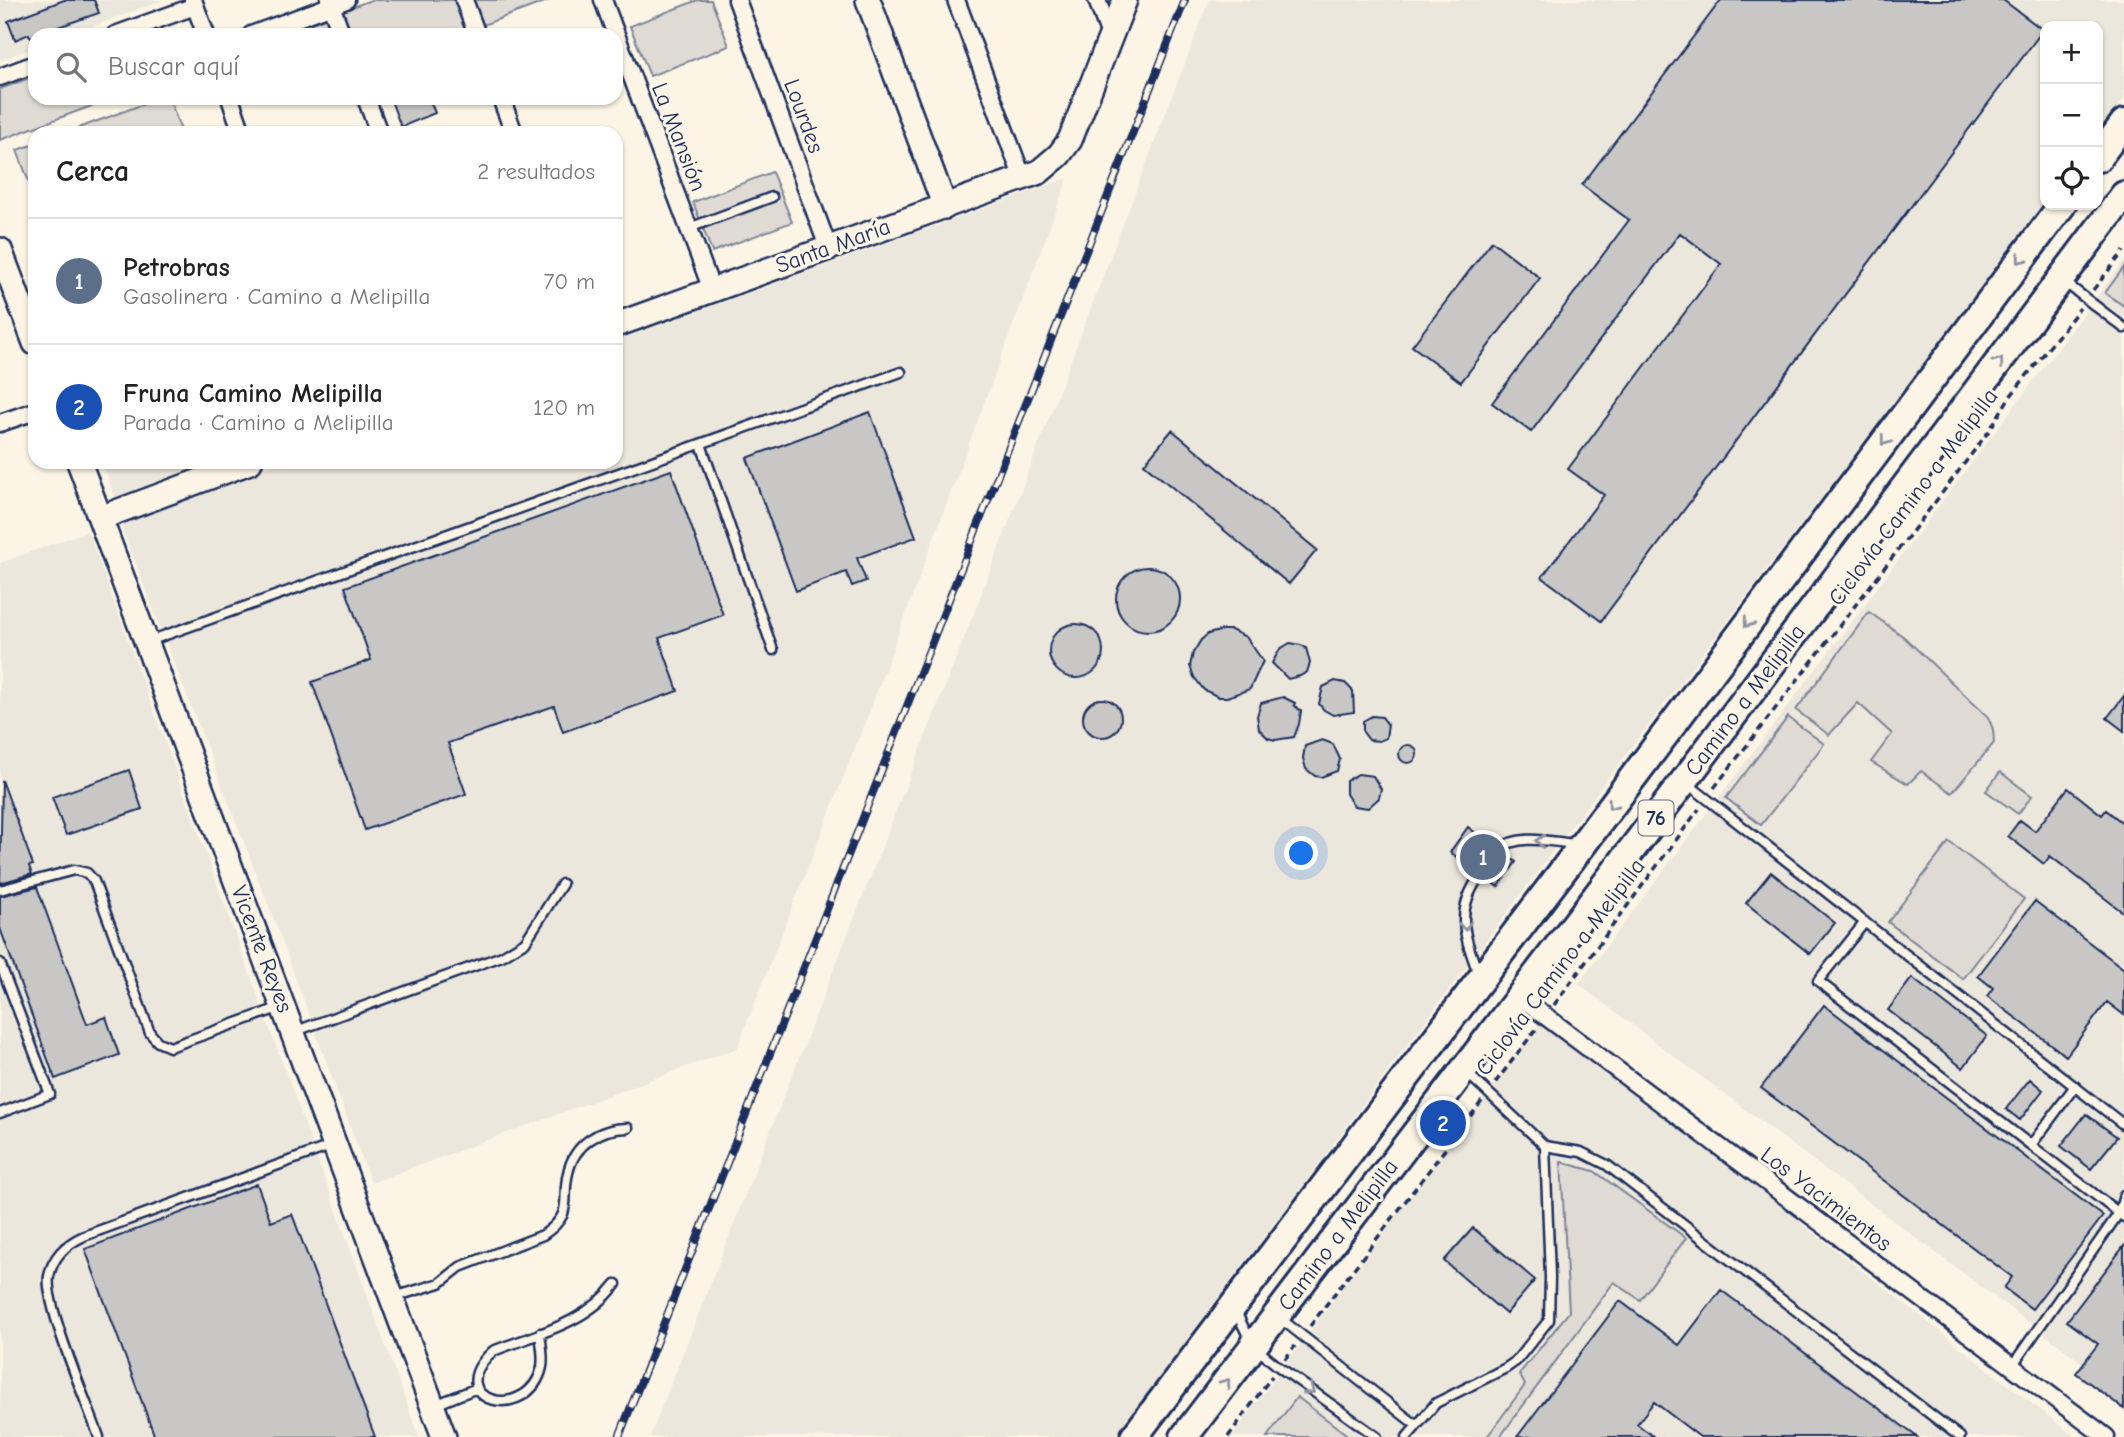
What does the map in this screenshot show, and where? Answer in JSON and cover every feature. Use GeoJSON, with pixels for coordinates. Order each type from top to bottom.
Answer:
{"type":"FeatureCollection","features":[{"type":"Feature","properties":{"kind":"main road"},"geometry":{"type":"LineString","coordinates":[[2103,151],[2124,123]]}},
{"type":"Feature","properties":{"kind":"main road","name":"Camino a Melipilla"},"geometry":{"type":"LineString","coordinates":[[1184,1437],[1684,781],[2124,195]]}},
{"type":"Feature","properties":{"kind":"main road","name":"Camino a Melipilla"},"geometry":{"type":"LineString","coordinates":[[1134,1437],[2058,210]]}},
{"type":"Feature","properties":{"kind":"main road"},"geometry":{"type":"LineString","coordinates":[[1819,529],[1853,556]]}},
{"type":"Feature","properties":{"kind":"street"},"geometry":{"type":"LineString","coordinates":[[464,0],[474,28]]}},
{"type":"Feature","properties":{"kind":"street","name":"La Mansión"},"geometry":{"type":"LineString","coordinates":[[603,0],[614,28]]}},
{"type":"Feature","properties":{"kind":"street","name":"Lourdes"},"geometry":{"type":"LineString","coordinates":[[737,0],[828,247]]}},
{"type":"Feature","properties":{"kind":"street"},"geometry":{"type":"LineString","coordinates":[[869,0],[945,207]]}},
{"type":"Feature","properties":{"kind":"street"},"geometry":{"type":"LineString","coordinates":[[956,0],[1023,179]]}},
{"type":"Feature","properties":{"kind":"street"},"geometry":{"type":"LineString","coordinates":[[1097,0],[1111,38]]}},
{"type":"Feature","properties":{"kind":"street"},"geometry":{"type":"LineString","coordinates":[[1111,38],[1125,0]]}},
{"type":"Feature","properties":{"kind":"street"},"geometry":{"type":"LineString","coordinates":[[269,28],[336,2],[341,28]]}},
{"type":"Feature","properties":{"kind":"street"},"geometry":{"type":"LineString","coordinates":[[132,28],[194,3],[203,28]]}},
{"type":"Feature","properties":{"kind":"street","name":"Santa María"},"geometry":{"type":"LineString","coordinates":[[623,323],[1039,172],[1070,140],[1111,38]]}},
{"type":"Feature","properties":{"kind":"street","name":"La Mansión"},"geometry":{"type":"LineString","coordinates":[[623,53],[712,290]]}},
{"type":"Feature","properties":{"kind":"street"},"geometry":{"type":"LineString","coordinates":[[0,77],[28,67]]}},
{"type":"Feature","properties":{"kind":"street"},"geometry":{"type":"LineString","coordinates":[[233,105],[240,126]]}},
{"type":"Feature","properties":{"kind":"street"},"geometry":{"type":"LineString","coordinates":[[369,105],[376,126]]}},
{"type":"Feature","properties":{"kind":"street"},"geometry":{"type":"LineString","coordinates":[[503,105],[511,126]]}},
{"type":"Feature","properties":{"kind":"street"},"geometry":{"type":"LineString","coordinates":[[0,250],[28,324]]}},
{"type":"Feature","properties":{"kind":"street"},"geometry":{"type":"LineString","coordinates":[[0,424],[28,414]]}},
{"type":"Feature","properties":{"kind":"street","name":"Vicente Reyes"},"geometry":{"type":"LineString","coordinates":[[82,469],[444,1437]]}},
{"type":"Feature","properties":{"kind":"street"},"geometry":{"type":"LineString","coordinates":[[100,518],[231,469]]}},
{"type":"Feature","properties":{"kind":"street","name":"Los Yacimientos"},"geometry":{"type":"LineString","coordinates":[[1520,997],[2106,1437]]}},
{"type":"Feature","properties":{"kind":"lane"},"geometry":{"type":"LineString","coordinates":[[689,228],[772,197]]}},
{"type":"Feature","properties":{"kind":"lane"},"geometry":{"type":"LineString","coordinates":[[2061,279],[2124,328]]}},
{"type":"Feature","properties":{"kind":"lane"},"geometry":{"type":"LineString","coordinates":[[146,642],[901,372]]}},
{"type":"Feature","properties":{"kind":"lane"},"geometry":{"type":"LineString","coordinates":[[701,444],[773,650]]}},
{"type":"Feature","properties":{"kind":"lane"},"geometry":{"type":"LineString","coordinates":[[1684,781],[2124,1125]]}},
{"type":"Feature","properties":{"kind":"lane"},"geometry":{"type":"LineString","coordinates":[[1499,849],[1509,842],[1522,840],[1583,844]]}},
{"type":"Feature","properties":{"kind":"lane"},"geometry":{"type":"LineString","coordinates":[[0,890],[74,870],[87,873],[94,881],[150,1033],[158,1042],[170,1047],[283,1006]]}},
{"type":"Feature","properties":{"kind":"lane"},"geometry":{"type":"LineString","coordinates":[[1480,874],[1469,890],[1463,918],[1466,940],[1480,980]]}},
{"type":"Feature","properties":{"kind":"lane"},"geometry":{"type":"LineString","coordinates":[[293,1032],[502,956],[525,942],[562,884]]}},
{"type":"Feature","properties":{"kind":"lane"},"geometry":{"type":"LineString","coordinates":[[1865,922],[1818,981],[2121,1215]]}},
{"type":"Feature","properties":{"kind":"lane"},"geometry":{"type":"LineString","coordinates":[[0,963],[50,1094],[0,1113]]}},
{"type":"Feature","properties":{"kind":"lane"},"geometry":{"type":"LineString","coordinates":[[1464,1070],[1545,1146],[1581,1152],[1607,1165],[1960,1437]]}},
{"type":"Feature","properties":{"kind":"lane"},"geometry":{"type":"LineString","coordinates":[[2031,1145],[2075,1086]]}},
{"type":"Feature","properties":{"kind":"lane"},"geometry":{"type":"LineString","coordinates":[[391,1298],[440,1283],[460,1267],[543,1235],[552,1229],[559,1221],[566,1204],[567,1174],[576,1152],[594,1136],[616,1128],[628,1128]]}},
{"type":"Feature","properties":{"kind":"lane"},"geometry":{"type":"LineString","coordinates":[[99,1437],[49,1295],[52,1266],[61,1251],[83,1236],[334,1144]]}},
{"type":"Feature","properties":{"kind":"lane"},"geometry":{"type":"LineString","coordinates":[[1407,1437],[1436,1403],[1516,1361],[1549,1320],[1545,1146]]}},
{"type":"Feature","properties":{"kind":"lane"},"geometry":{"type":"LineString","coordinates":[[2012,1366],[2121,1215],[2124,1195]]}},
{"type":"Feature","properties":{"kind":"lane"},"geometry":{"type":"LineString","coordinates":[[540,1334],[542,1366],[529,1389],[499,1402],[483,1397],[477,1388],[479,1371],[482,1363],[493,1352],[587,1314],[608,1296],[617,1284]]}},
{"type":"Feature","properties":{"kind":"lane"},"geometry":{"type":"LineString","coordinates":[[1233,1306],[1253,1346],[1377,1437]]}},
{"type":"Feature","properties":{"kind":"lane"},"geometry":{"type":"LineString","coordinates":[[1277,1316],[1416,1425]]}},
{"type":"Feature","properties":{"kind":"lane"},"geometry":{"type":"LineString","coordinates":[[432,1406],[477,1388]]}},
{"type":"Feature","properties":{"kind":"path","name":"Ciclovía Camino a Melipilla"},"geometry":{"type":"LineString","coordinates":[[1228,1437],[1546,1017],[1706,799],[1953,479],[1989,431],[2009,398],[2124,251]]}},
{"type":"Feature","properties":{"kind":"shaded area"},"geometry":{"type":"Polygon","coordinates":[[[0,0],[161,0],[88,28],[28,28],[28,50],[0,60],[0,0]]]}},
{"type":"Feature","properties":{"kind":"shaded area"},"geometry":{"type":"Polygon","coordinates":[[[371,0],[550,0],[475,28],[296,28],[371,0]]]}},
{"type":"Feature","properties":{"kind":"shaded area"},"geometry":{"type":"Polygon","coordinates":[[[698,0],[711,0],[729,46],[650,76],[630,26],[698,0]]]}},
{"type":"Feature","properties":{"kind":"shaded area"},"geometry":{"type":"Polygon","coordinates":[[[1209,0],[2124,0],[2124,99],[2103,127],[2103,21],[2040,21],[2040,210],[1571,827],[1114,1437],[650,1437],[976,608],[1209,0]]]}},
{"type":"Feature","properties":{"kind":"shaded area"},"geometry":{"type":"Polygon","coordinates":[[[28,79],[28,105],[94,105],[38,126],[28,126],[28,130],[0,140],[0,89],[28,79]]]}},
{"type":"Feature","properties":{"kind":"shaded area"},"geometry":{"type":"Polygon","coordinates":[[[141,105],[172,105],[179,126],[84,126],[141,105]]]}},
{"type":"Feature","properties":{"kind":"shaded area"},"geometry":{"type":"Polygon","coordinates":[[[28,146],[28,179],[17,150],[28,146]]]}},
{"type":"Feature","properties":{"kind":"shaded area"},"geometry":{"type":"Polygon","coordinates":[[[772,172],[792,222],[712,252],[693,202],[772,172]]]}},
{"type":"Feature","properties":{"kind":"shaded area"},"geometry":{"type":"Polygon","coordinates":[[[1068,178],[871,707],[737,1048],[371,1183],[275,922],[119,521],[262,469],[623,469],[623,338],[1068,178]]]}},
{"type":"Feature","properties":{"kind":"shaded area"},"geometry":{"type":"Polygon","coordinates":[[[2124,261],[2124,1394],[1578,984],[2124,261]]]}},
{"type":"Feature","properties":{"kind":"shaded area"},"geometry":{"type":"Polygon","coordinates":[[[2124,267],[2124,306],[2105,293],[2124,267]]]}},
{"type":"Feature","properties":{"kind":"shaded area"},"geometry":{"type":"Polygon","coordinates":[[[105,469],[189,469],[115,497],[105,469]]]}},
{"type":"Feature","properties":{"kind":"shaded area"},"geometry":{"type":"Polygon","coordinates":[[[88,531],[419,1437],[0,1437],[0,563],[88,531]]]}},
{"type":"Feature","properties":{"kind":"shaded area"},"geometry":{"type":"Polygon","coordinates":[[[1869,612],[1904,637],[1988,717],[1993,729],[1994,743],[1952,793],[1921,771],[1908,784],[1871,762],[1892,734],[1858,703],[1829,735],[1796,710],[1869,612]]]}},
{"type":"Feature","properties":{"kind":"shaded area"},"geometry":{"type":"Polygon","coordinates":[[[1788,717],[1824,744],[1761,825],[1726,798],[1788,717]]]}},
{"type":"Feature","properties":{"kind":"shaded area"},"geometry":{"type":"Polygon","coordinates":[[[2000,772],[2032,796],[2018,814],[1986,791],[2000,772]]]}},
{"type":"Feature","properties":{"kind":"shaded area"},"geometry":{"type":"Polygon","coordinates":[[[1949,842],[2024,899],[1963,979],[1888,922],[1949,842]]]}},
{"type":"Feature","properties":{"kind":"shaded area"},"geometry":{"type":"Polygon","coordinates":[[[1542,1020],[2075,1437],[1231,1437],[1542,1020]]]}},
{"type":"Feature","properties":{"kind":"shaded area"},"geometry":{"type":"Polygon","coordinates":[[[1561,1162],[1594,1171],[1686,1238],[1640,1300],[1614,1282],[1500,1437],[1487,1437],[1525,1385],[1519,1374],[1569,1312],[1561,1162]]]}},
{"type":"Feature","properties":{"kind":"shaded area"},"geometry":{"type":"Polygon","coordinates":[[[1297,1397],[1350,1437],[1267,1437],[1297,1397]]]}},
{"type":"Feature","properties":{"kind":"building"},"geometry":{"type":"Polygon","coordinates":[[[64,0],[94,0],[99,13],[55,28],[28,28],[28,34],[15,40],[8,21],[64,0]]]}},
{"type":"Feature","properties":{"kind":"building"},"geometry":{"type":"Polygon","coordinates":[[[1721,0],[2003,0],[2040,28],[2040,34],[1601,621],[1542,577],[1604,495],[1568,469],[1721,264],[1680,233],[1531,432],[1492,403],[1629,220],[1582,185],[1721,0]]]}},
{"type":"Feature","properties":{"kind":"building"},"geometry":{"type":"Polygon","coordinates":[[[393,105],[432,105],[435,113],[401,126],[393,105]]]}},
{"type":"Feature","properties":{"kind":"building"},"geometry":{"type":"Polygon","coordinates":[[[1492,241],[1540,278],[1461,382],[1412,346],[1492,241]]]}},
{"type":"Feature","properties":{"kind":"building"},"geometry":{"type":"Polygon","coordinates":[[[870,412],[916,537],[857,558],[866,581],[852,586],[846,572],[796,591],[747,458],[870,412]]]}},
{"type":"Feature","properties":{"kind":"building"},"geometry":{"type":"Polygon","coordinates":[[[1172,430],[1317,550],[1289,584],[1144,464],[1172,430]]]}},
{"type":"Feature","properties":{"kind":"building"},"geometry":{"type":"Polygon","coordinates":[[[671,470],[723,615],[659,638],[678,691],[563,732],[554,706],[448,743],[466,794],[365,830],[312,682],[371,660],[345,587],[671,470]]]}},
{"type":"Feature","properties":{"kind":"building"},"geometry":{"type":"Polygon","coordinates":[[[1148,567],[1166,573],[1174,581],[1180,599],[1174,617],[1166,625],[1148,631],[1130,625],[1122,617],[1116,599],[1122,581],[1130,573],[1148,567]]]}},
{"type":"Feature","properties":{"kind":"building"},"geometry":{"type":"Polygon","coordinates":[[[1076,624],[1095,632],[1103,651],[1095,670],[1076,678],[1057,670],[1049,651],[1057,632],[1076,624]]]}},
{"type":"Feature","properties":{"kind":"building"},"geometry":{"type":"Polygon","coordinates":[[[1231,630],[1246,637],[1263,661],[1250,689],[1219,697],[1204,690],[1190,666],[1193,653],[1201,640],[1208,634],[1231,630]]]}},
{"type":"Feature","properties":{"kind":"building"},"geometry":{"type":"Polygon","coordinates":[[[1290,643],[1306,648],[1310,663],[1307,672],[1288,679],[1272,663],[1280,649],[1290,643]]]}},
{"type":"Feature","properties":{"kind":"building"},"geometry":{"type":"Polygon","coordinates":[[[1335,681],[1345,683],[1353,691],[1354,712],[1333,715],[1319,704],[1323,687],[1335,681]]]}},
{"type":"Feature","properties":{"kind":"building"},"geometry":{"type":"Polygon","coordinates":[[[2124,696],[2124,731],[2107,718],[2124,696]]]}},
{"type":"Feature","properties":{"kind":"building"},"geometry":{"type":"Polygon","coordinates":[[[1283,697],[1295,703],[1301,711],[1299,724],[1294,737],[1275,740],[1268,738],[1259,729],[1257,716],[1261,703],[1283,697]]]}},
{"type":"Feature","properties":{"kind":"building"},"geometry":{"type":"Polygon","coordinates":[[[1102,699],[1116,704],[1121,718],[1116,732],[1102,737],[1088,732],[1083,718],[1088,704],[1102,699]]]}},
{"type":"Feature","properties":{"kind":"building"},"geometry":{"type":"Polygon","coordinates":[[[1372,716],[1382,717],[1388,725],[1386,738],[1379,741],[1369,740],[1363,732],[1363,721],[1372,716]]]}},
{"type":"Feature","properties":{"kind":"building"},"geometry":{"type":"Polygon","coordinates":[[[1322,740],[1333,744],[1340,759],[1337,771],[1321,777],[1306,769],[1303,758],[1305,746],[1322,740]]]}},
{"type":"Feature","properties":{"kind":"building"},"geometry":{"type":"Polygon","coordinates":[[[1404,745],[1412,745],[1417,754],[1415,761],[1404,763],[1399,758],[1399,750],[1404,745]]]}},
{"type":"Feature","properties":{"kind":"building"},"geometry":{"type":"Polygon","coordinates":[[[129,770],[142,809],[66,835],[52,797],[129,770]]]}},
{"type":"Feature","properties":{"kind":"building"},"geometry":{"type":"Polygon","coordinates":[[[1358,774],[1373,776],[1381,789],[1379,798],[1368,808],[1354,806],[1346,794],[1346,781],[1358,774]]]}},
{"type":"Feature","properties":{"kind":"building"},"geometry":{"type":"Polygon","coordinates":[[[2,780],[33,865],[29,866],[32,874],[0,883],[2,780]]]}},
{"type":"Feature","properties":{"kind":"building"},"geometry":{"type":"Polygon","coordinates":[[[2068,788],[2102,815],[2106,810],[2124,824],[2124,913],[2050,856],[2044,864],[2008,836],[2020,820],[2035,831],[2068,788]]]}},
{"type":"Feature","properties":{"kind":"building"},"geometry":{"type":"Polygon","coordinates":[[[1468,827],[1493,846],[1495,854],[1504,853],[1516,862],[1498,887],[1486,878],[1488,874],[1485,869],[1475,871],[1450,852],[1468,827]]]}},
{"type":"Feature","properties":{"kind":"building"},"geometry":{"type":"Polygon","coordinates":[[[1771,872],[1835,923],[1810,954],[1746,903],[1771,872]]]}},
{"type":"Feature","properties":{"kind":"building"},"geometry":{"type":"Polygon","coordinates":[[[37,887],[87,1024],[106,1017],[119,1055],[55,1079],[0,928],[0,896],[37,887]]]}},
{"type":"Feature","properties":{"kind":"building"},"geometry":{"type":"Polygon","coordinates":[[[2035,901],[2124,969],[2124,1015],[2107,1002],[2066,1056],[1987,996],[1993,988],[1978,976],[2035,901]]]}},
{"type":"Feature","properties":{"kind":"building"},"geometry":{"type":"Polygon","coordinates":[[[1912,978],[1987,1036],[1963,1068],[1888,1010],[1912,978]]]}},
{"type":"Feature","properties":{"kind":"building"},"geometry":{"type":"Polygon","coordinates":[[[1824,1005],[2103,1216],[2032,1309],[2004,1288],[2012,1277],[1761,1088],[1824,1005]]]}},
{"type":"Feature","properties":{"kind":"building"},"geometry":{"type":"Polygon","coordinates":[[[2030,1079],[2043,1090],[2020,1120],[2006,1109],[2030,1079]]]}},
{"type":"Feature","properties":{"kind":"building"},"geometry":{"type":"Polygon","coordinates":[[[2086,1114],[2117,1137],[2091,1169],[2061,1146],[2086,1114]]]}},
{"type":"Feature","properties":{"kind":"building"},"geometry":{"type":"Polygon","coordinates":[[[257,1184],[271,1222],[292,1214],[375,1437],[155,1437],[85,1249],[257,1184]]]}},
{"type":"Feature","properties":{"kind":"building"},"geometry":{"type":"Polygon","coordinates":[[[1473,1228],[1535,1280],[1506,1314],[1444,1261],[1473,1228]]]}},
{"type":"Feature","properties":{"kind":"building"},"geometry":{"type":"Polygon","coordinates":[[[2124,1246],[2124,1409],[2076,1373],[2098,1344],[2067,1321],[2124,1246]]]}},
{"type":"Feature","properties":{"kind":"building"},"geometry":{"type":"Polygon","coordinates":[[[1721,1290],[1917,1437],[1700,1437],[1654,1402],[1637,1424],[1654,1437],[1517,1437],[1620,1301],[1679,1345],[1721,1290]]]}},
{"type":"Feature","properties":{"kind":"railway"},"geometry":{"type":"LineString","coordinates":[[619,1437],[1185,0]]}},
{"type":"Feature","properties":{"kind":"place","name":"Petrobras"},"geometry":{"type":"Point","coordinates":[1483,857]}},
{"type":"Feature","properties":{"kind":"place","name":"Fruna Camino Melipilla"},"geometry":{"type":"Point","coordinates":[1443,1123]}}]}
